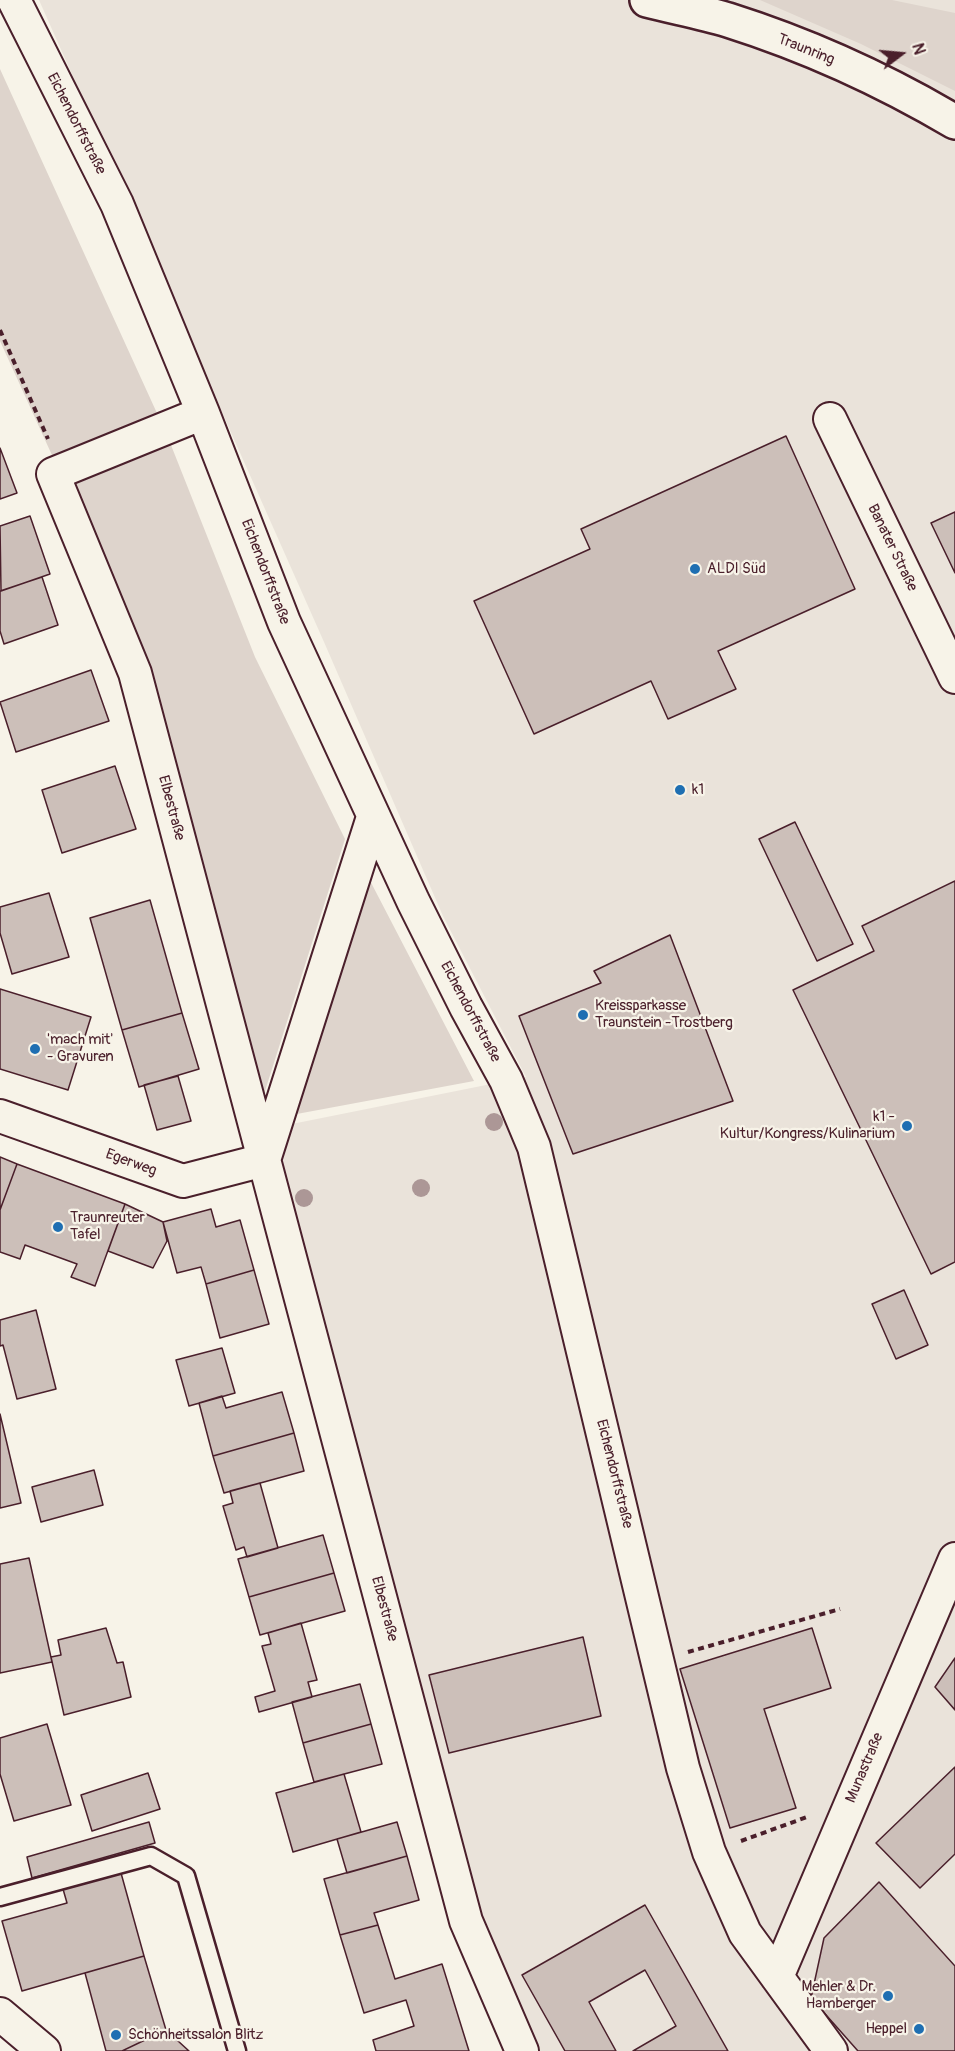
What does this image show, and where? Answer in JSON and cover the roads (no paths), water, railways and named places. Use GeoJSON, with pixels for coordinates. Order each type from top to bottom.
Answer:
{"type":"FeatureCollection","features":[{"type":"Feature","properties":{"kind":"street","name":"Eichendorffstraße"},"geometry":{"type":"LineString","coordinates":[[14,0],[117,204],[203,413],[284,622],[374,817],[461,997],[506,1080],[534,1147],[659,1660],[683,1768],[709,1852],[745,1933],[831,2051]]}},
{"type":"Feature","properties":{"kind":"street","name":"Traunring"},"geometry":{"type":"LineString","coordinates":[[647,0],[727,20],[801,46],[880,81],[955,122]]}},
{"type":"Feature","properties":{"kind":"street","name":"Elbestraße"},"geometry":{"type":"LineString","coordinates":[[203,413],[53,474],[135,673],[466,1921],[522,2051]]}},
{"type":"Feature","properties":{"kind":"street","name":"Banater Straße"},"geometry":{"type":"LineString","coordinates":[[830,419],[955,677]]}},
{"type":"Feature","properties":{"kind":"street"},"geometry":{"type":"LineString","coordinates":[[264,1160],[374,817]]}},
{"type":"Feature","properties":{"kind":"street","name":"Egerweg"},"geometry":{"type":"LineString","coordinates":[[0,1116],[183,1181],[264,1160]]}},
{"type":"Feature","properties":{"kind":"street","name":"Munastraße"},"geometry":{"type":"LineString","coordinates":[[777,1977],[955,1559]]}},
{"type":"Feature","properties":{"kind":"street"},"geometry":{"type":"LineString","coordinates":[[0,2014],[44,2051]]}},
{"type":"Feature","properties":{"kind":"lane"},"geometry":{"type":"LineString","coordinates":[[0,1898],[151,1856],[186,1876],[237,2051]]}},
{"type":"Feature","properties":{"kind":"place","name":"ALDI Süd"},"geometry":{"type":"Point","coordinates":[695,569]}},
{"type":"Feature","properties":{"kind":"place","name":"k1"},"geometry":{"type":"Point","coordinates":[680,790]}},
{"type":"Feature","properties":{"kind":"place","name":"Kreissparkasse Traunstein -Trostberg"},"geometry":{"type":"Point","coordinates":[583,1015]}},
{"type":"Feature","properties":{"kind":"place","name":"'mach mit' - Gravuren"},"geometry":{"type":"Point","coordinates":[35,1049]}},
{"type":"Feature","properties":{"kind":"place","name":"k1 - Kultur/Kongress/Kulinarium"},"geometry":{"type":"Point","coordinates":[907,1126]}},
{"type":"Feature","properties":{"kind":"place","name":"Traunreuter Tafel"},"geometry":{"type":"Point","coordinates":[58,1227]}},
{"type":"Feature","properties":{"kind":"place","name":"Mehler & Dr. Hamberger"},"geometry":{"type":"Point","coordinates":[888,1996]}},
{"type":"Feature","properties":{"kind":"place","name":"Heppel"},"geometry":{"type":"Point","coordinates":[919,2029]}},
{"type":"Feature","properties":{"kind":"place","name":"Schönheitssalon Blitz"},"geometry":{"type":"Point","coordinates":[116,2035]}}]}
